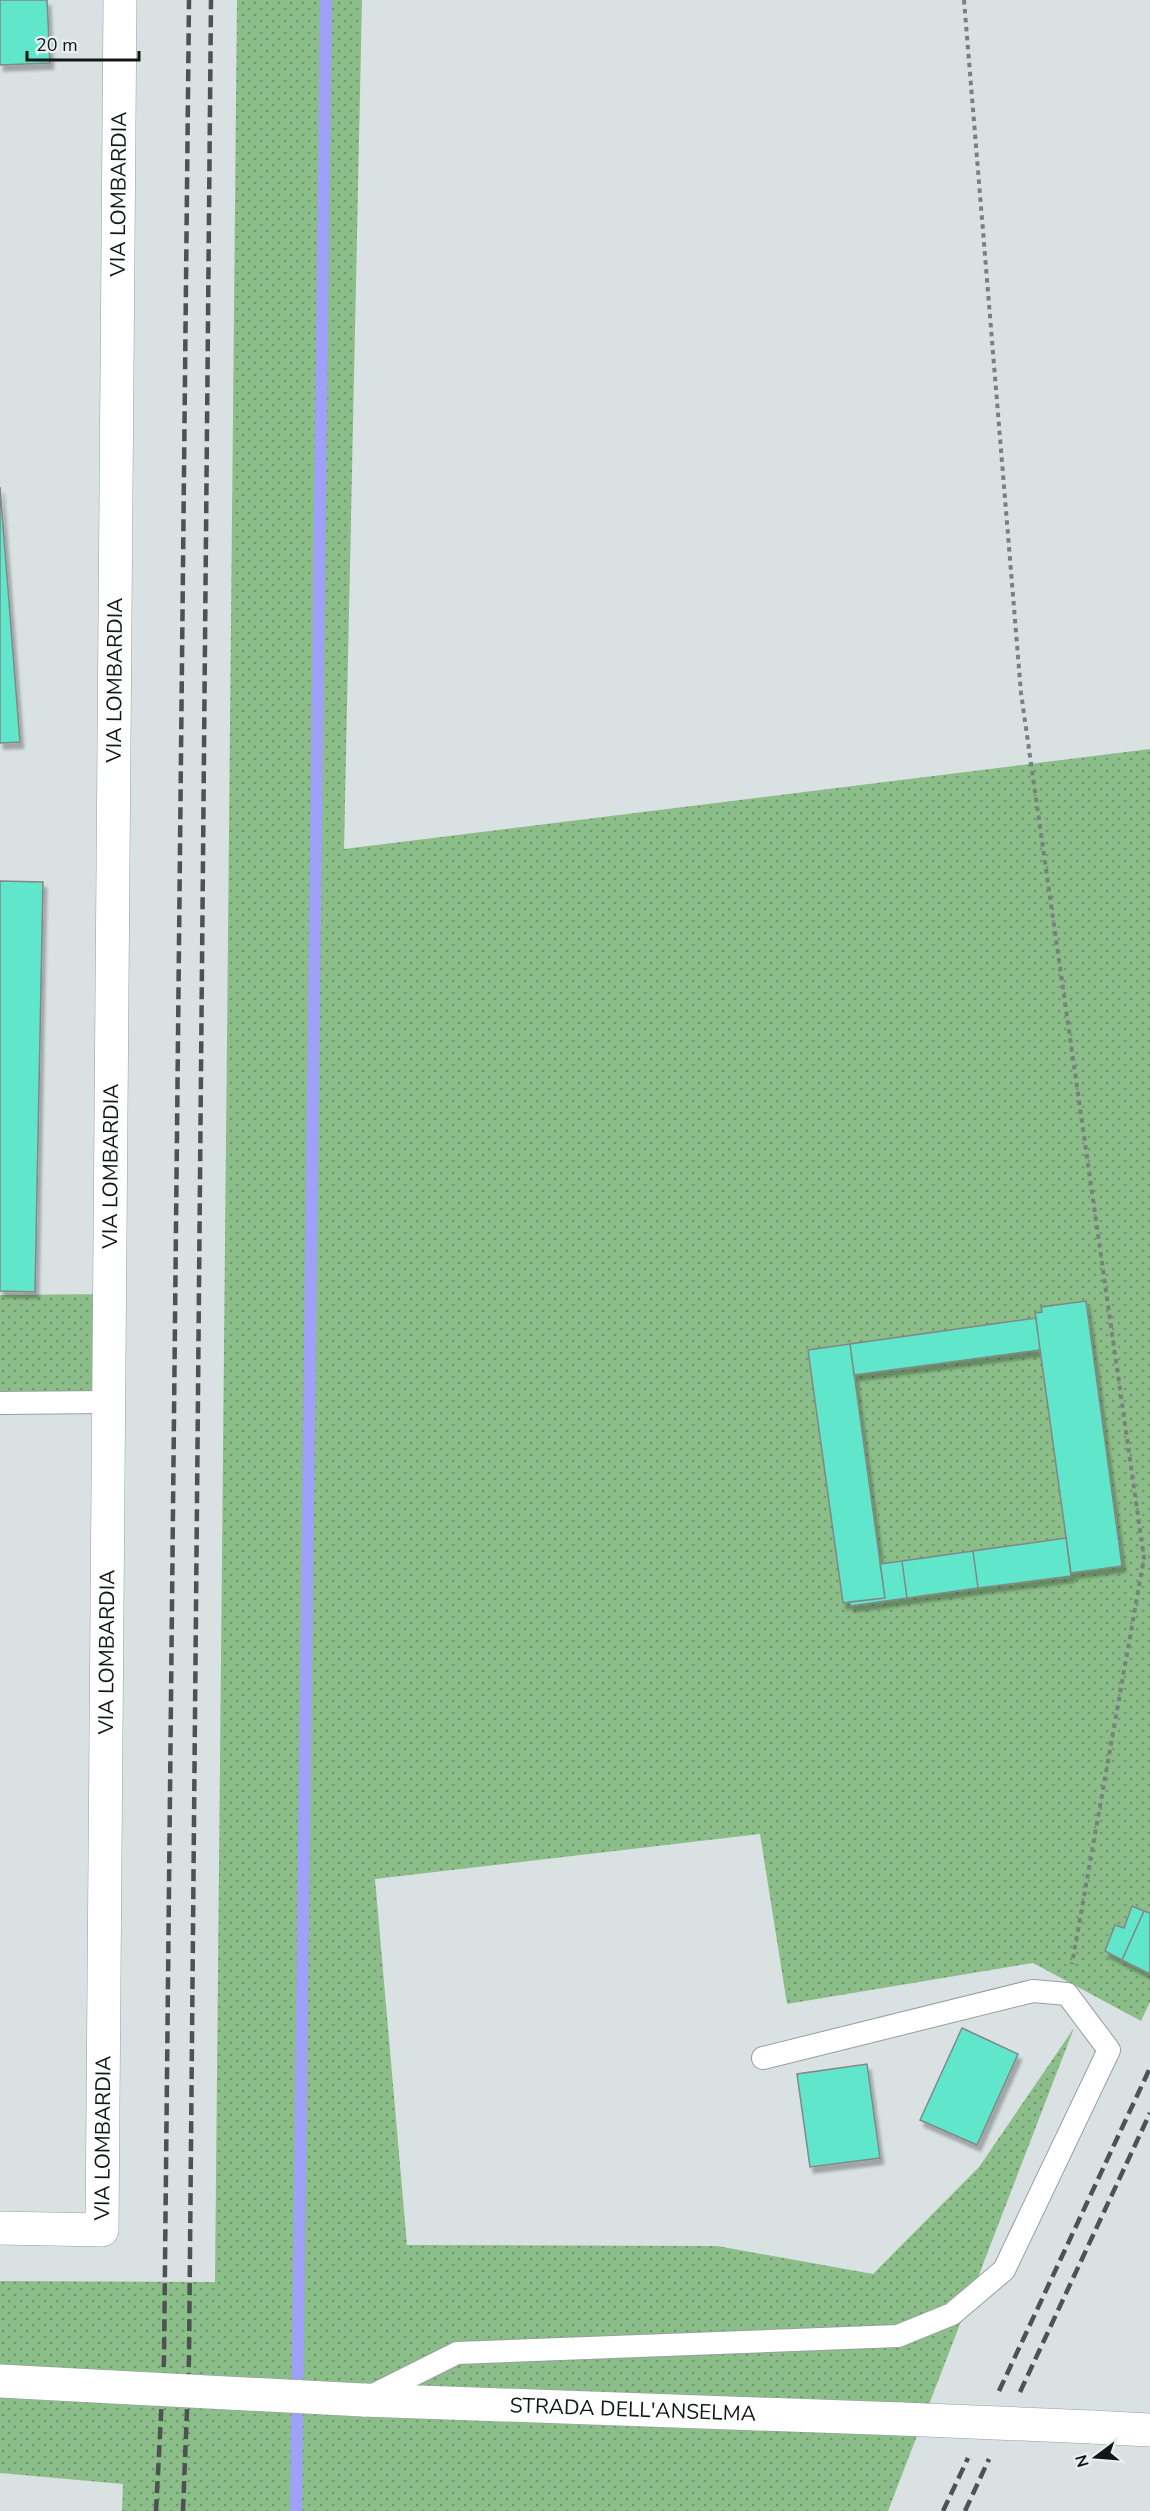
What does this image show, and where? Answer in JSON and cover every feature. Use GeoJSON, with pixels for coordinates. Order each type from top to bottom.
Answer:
{"type":"FeatureCollection","features":[{"type":"Feature","properties":{"kind":"street","name":"VIA LOMBARDIA"},"geometry":{"type":"LineString","coordinates":[[0,2228],[102,2230],[120,0]]}},
{"type":"Feature","properties":{"kind":"street","name":"STRADA DELL'ANSELMA"},"geometry":{"type":"LineString","coordinates":[[0,2380],[363,2400],[902,2418],[1150,2430]]}},
{"type":"Feature","properties":{"kind":"lane"},"geometry":{"type":"LineString","coordinates":[[0,1403],[108,1402]]}},
{"type":"Feature","properties":{"kind":"lane"},"geometry":{"type":"LineString","coordinates":[[363,2400],[458,2353],[898,2336],[952,2314],[1004,2270],[1109,2050],[1067,1994],[1033,1991],[763,2058]]}},
{"type":"Feature","properties":{"kind":"path"},"geometry":{"type":"LineString","coordinates":[[964,0],[1021,693],[1144,1558],[1067,1994]]}},
{"type":"Feature","properties":{"kind":"green space"},"geometry":{"type":"Polygon","coordinates":[[[237,0],[362,0],[344,849],[1150,749],[1150,2002],[1141,2021],[1033,1963],[787,2004],[760,1834],[375,1879],[407,2245],[717,2246],[873,2274],[979,2167],[1074,2028],[888,2511],[122,2511],[123,2484],[0,2473],[0,2281],[215,2282],[237,0]]]}},
{"type":"Feature","properties":{"kind":"green space"},"geometry":{"type":"Polygon","coordinates":[[[111,1294],[108,1401],[0,1402],[0,1295],[111,1294]]]}},
{"type":"Feature","properties":{"kind":"building"},"geometry":{"type":"Polygon","coordinates":[[[0,0],[47,0],[50,63],[0,65],[0,0]]]}},
{"type":"Feature","properties":{"kind":"building"},"geometry":{"type":"Polygon","coordinates":[[[0,487],[20,742],[0,743],[0,487]]]}},
{"type":"Feature","properties":{"kind":"building"},"geometry":{"type":"Polygon","coordinates":[[[0,881],[43,882],[35,1292],[0,1291],[0,881]]]}},
{"type":"Feature","properties":{"kind":"building"},"geometry":{"type":"Polygon","coordinates":[[[1086,1301],[1122,1566],[1071,1573],[1035,1313],[1042,1312],[1041,1307],[1086,1301]]]}},
{"type":"Feature","properties":{"kind":"building"},"geometry":{"type":"Polygon","coordinates":[[[1036,1318],[1040,1350],[854,1375],[850,1344],[1036,1318]]]}},
{"type":"Feature","properties":{"kind":"building"},"geometry":{"type":"Polygon","coordinates":[[[850,1344],[885,1598],[843,1603],[808,1350],[850,1344]]]}},
{"type":"Feature","properties":{"kind":"building"},"geometry":{"type":"Polygon","coordinates":[[[1066,1538],[1071,1576],[978,1588],[973,1551],[1066,1538]]]}},
{"type":"Feature","properties":{"kind":"building"},"geometry":{"type":"Polygon","coordinates":[[[973,1551],[978,1588],[907,1598],[902,1561],[973,1551]]]}},
{"type":"Feature","properties":{"kind":"building"},"geometry":{"type":"Polygon","coordinates":[[[902,1561],[907,1598],[850,1606],[850,1602],[885,1598],[880,1564],[902,1561]]]}},
{"type":"Feature","properties":{"kind":"building"},"geometry":{"type":"Polygon","coordinates":[[[1132,1906],[1144,1911],[1122,1960],[1105,1951],[1115,1925],[1124,1928],[1132,1906]]]}},
{"type":"Feature","properties":{"kind":"building"},"geometry":{"type":"Polygon","coordinates":[[[1144,1911],[1150,1913],[1150,1974],[1122,1960],[1144,1911]]]}},
{"type":"Feature","properties":{"kind":"building"},"geometry":{"type":"Polygon","coordinates":[[[962,2028],[1018,2054],[977,2145],[920,2120],[962,2028]]]}},
{"type":"Feature","properties":{"kind":"building"},"geometry":{"type":"Polygon","coordinates":[[[867,2064],[880,2158],[810,2167],[797,2074],[867,2064]]]}},
{"type":"Feature","properties":{"kind":"waterway"},"geometry":{"type":"LineString","coordinates":[[296,2511],[326,0]]}},
{"type":"Feature","properties":{"kind":"railway"},"geometry":{"type":"LineString","coordinates":[[156,2511],[164,2359],[189,0]]}},
{"type":"Feature","properties":{"kind":"railway"},"geometry":{"type":"LineString","coordinates":[[183,2511],[189,2359],[211,0]]}},
{"type":"Feature","properties":{"kind":"railway"},"geometry":{"type":"LineString","coordinates":[[999,2391],[1150,2068]]}},
{"type":"Feature","properties":{"kind":"railway"},"geometry":{"type":"LineString","coordinates":[[1020,2392],[1150,2113]]}},
{"type":"Feature","properties":{"kind":"railway"},"geometry":{"type":"LineString","coordinates":[[943,2511],[968,2458]]}},
{"type":"Feature","properties":{"kind":"railway"},"geometry":{"type":"LineString","coordinates":[[965,2511],[989,2459]]}}]}
